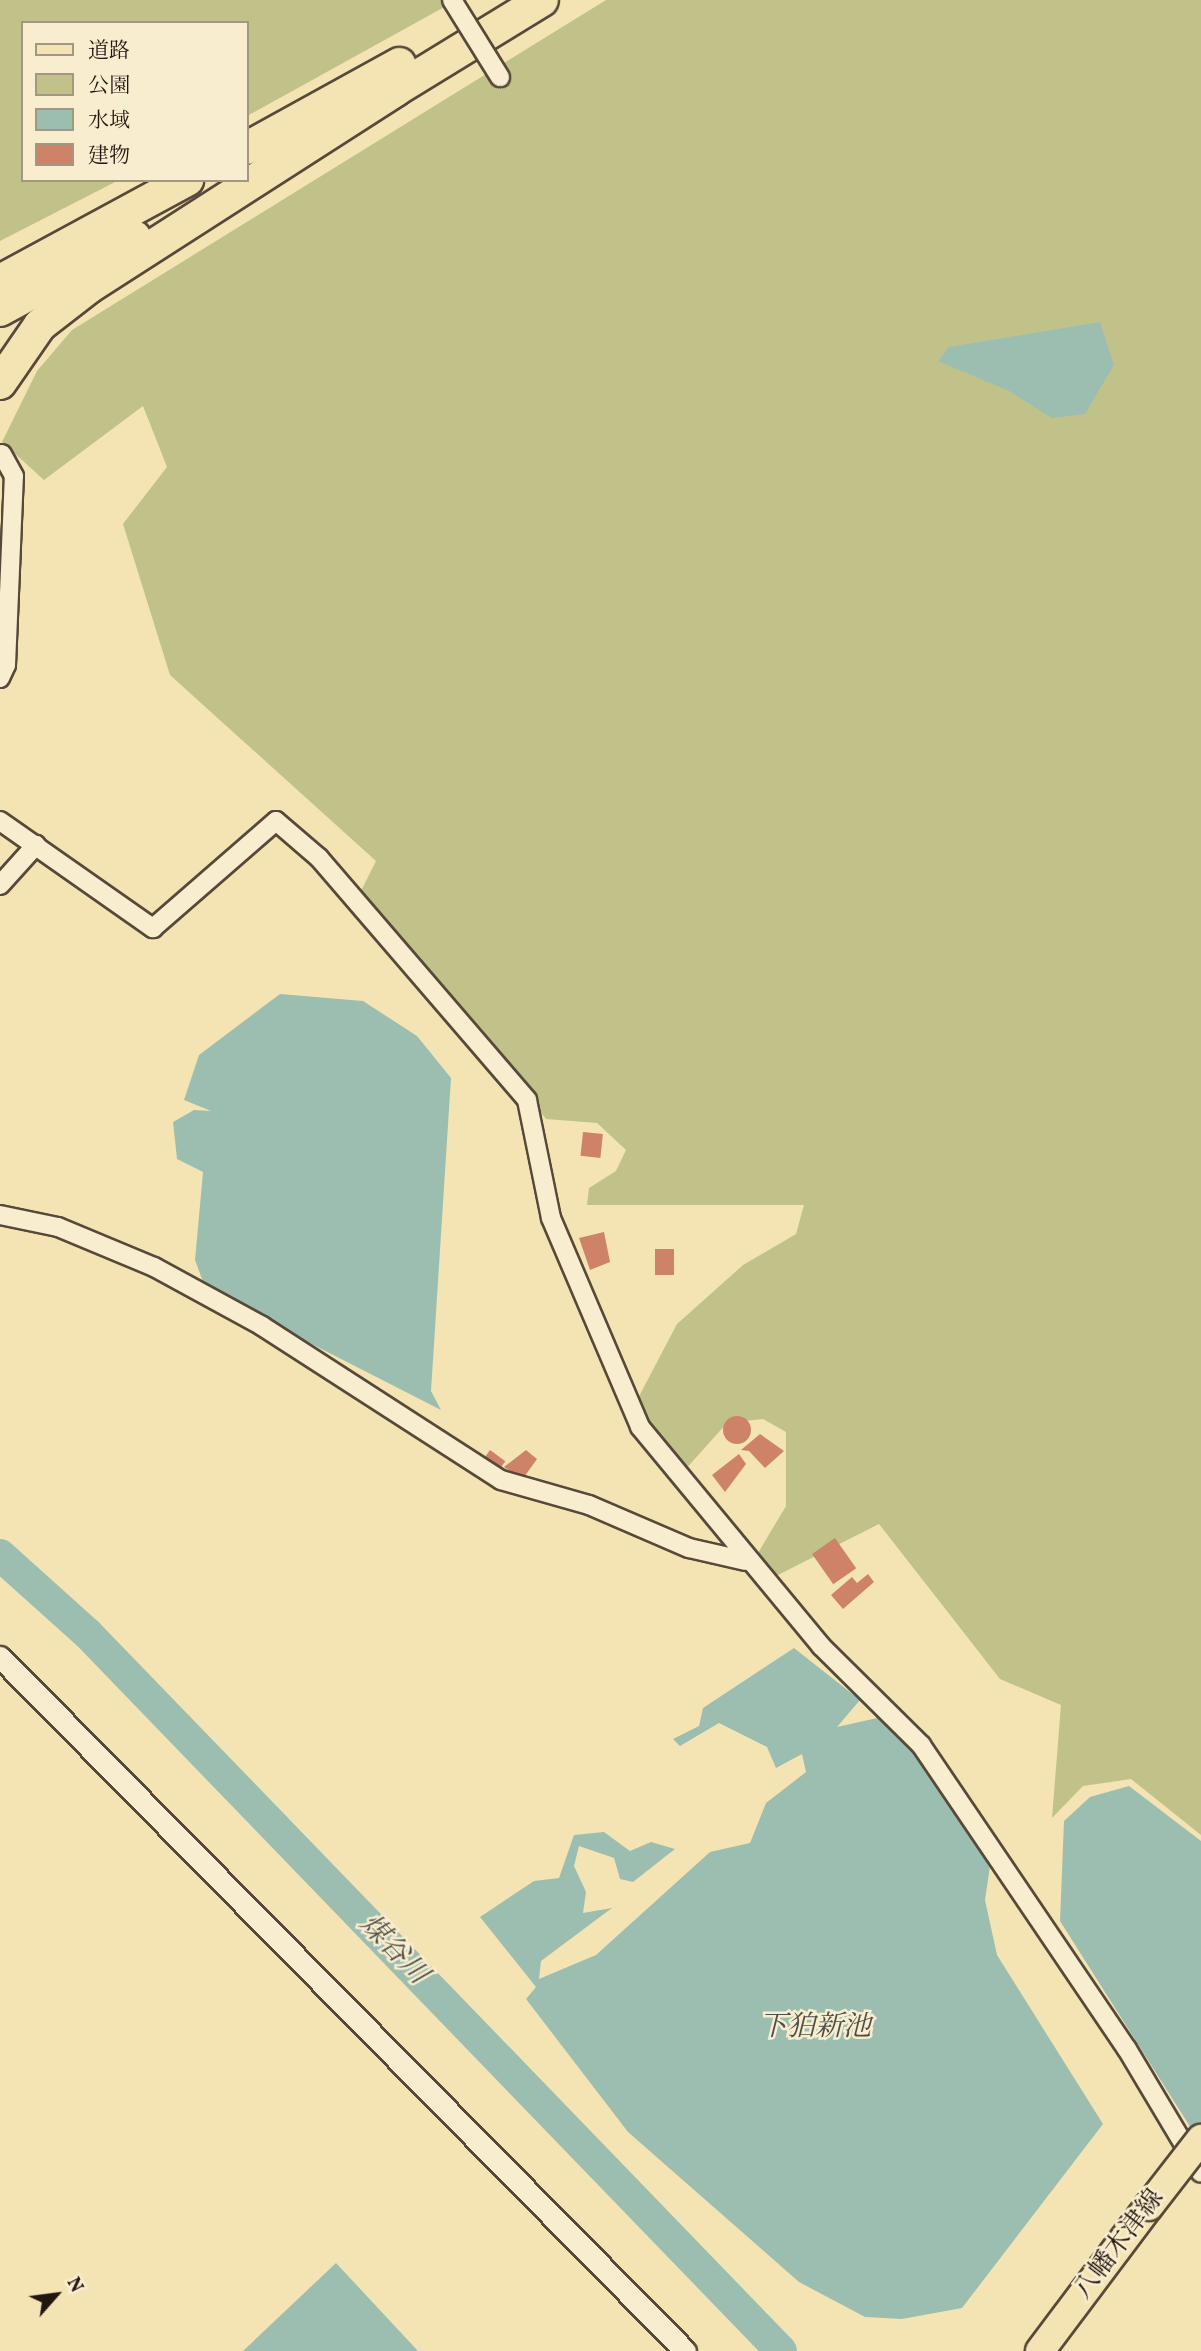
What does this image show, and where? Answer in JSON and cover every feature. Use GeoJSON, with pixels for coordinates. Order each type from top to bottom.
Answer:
{"type":"FeatureCollection","features":[{"type":"Feature","properties":{"kind":"highway"},"geometry":{"type":"LineString","coordinates":[[248,147],[508,0]]}},
{"type":"Feature","properties":{"kind":"highway"},"geometry":{"type":"LineString","coordinates":[[0,383],[40,325],[89,287],[396,90],[542,0]]}},
{"type":"Feature","properties":{"kind":"highway"},"geometry":{"type":"LineString","coordinates":[[248,174],[396,90]]}},
{"type":"Feature","properties":{"kind":"highway"},"geometry":{"type":"LineString","coordinates":[[248,137],[341,97]]}},
{"type":"Feature","properties":{"kind":"highway"},"geometry":{"type":"LineString","coordinates":[[0,265],[161,182]]}},
{"type":"Feature","properties":{"kind":"highway"},"geometry":{"type":"LineString","coordinates":[[0,281],[183,182]]}},
{"type":"Feature","properties":{"kind":"highway"},"geometry":{"type":"LineString","coordinates":[[0,310],[232,182]]}},
{"type":"Feature","properties":{"kind":"main road","name":"八幡木津線"},"geometry":{"type":"LineString","coordinates":[[1040,2351],[1201,2139]]}},
{"type":"Feature","properties":{"kind":"street"},"geometry":{"type":"LineString","coordinates":[[452,0],[500,77]]}},
{"type":"Feature","properties":{"kind":"street"},"geometry":{"type":"LineString","coordinates":[[0,678],[6,665],[13,476],[2,454]]}},
{"type":"Feature","properties":{"kind":"street"},"geometry":{"type":"LineString","coordinates":[[0,821],[153,928],[276,821],[319,858],[527,1100],[551,1218],[640,1427],[746,1561],[921,1745],[1127,2049],[1201,2174]]}},
{"type":"Feature","properties":{"kind":"street"},"geometry":{"type":"LineString","coordinates":[[0,884],[36,845]]}},
{"type":"Feature","properties":{"kind":"street"},"geometry":{"type":"LineString","coordinates":[[0,1215],[58,1227],[154,1267],[262,1326],[501,1480],[589,1505],[689,1548],[746,1561]]}},
{"type":"Feature","properties":{"kind":"street"},"geometry":{"type":"LineString","coordinates":[[0,1657],[685,2351]]}},
{"type":"Feature","properties":{"kind":"green space"},"geometry":{"type":"Polygon","coordinates":[[[0,0],[457,0],[248,115],[248,21],[21,21],[21,182],[115,182],[0,241],[0,0]]]}},
{"type":"Feature","properties":{"kind":"green space"},"geometry":{"type":"Polygon","coordinates":[[[606,0],[1201,0],[1201,1835],[1131,1779],[1083,1786],[1052,1818],[1061,1705],[1000,1679],[879,1524],[772,1578],[752,1563],[786,1506],[786,1432],[763,1419],[727,1423],[683,1472],[636,1402],[677,1324],[743,1265],[796,1234],[804,1205],[587,1205],[589,1188],[616,1171],[626,1150],[597,1123],[546,1119],[360,893],[376,861],[170,675],[123,524],[167,467],[143,406],[44,480],[2,442],[37,371],[72,330],[606,0]]]}},
{"type":"Feature","properties":{"kind":"water"},"geometry":{"type":"Polygon","coordinates":[[[1100,322],[1114,365],[1085,414],[1052,418],[1009,391],[938,361],[949,347],[1100,322]]]}},
{"type":"Feature","properties":{"kind":"water"},"geometry":{"type":"Polygon","coordinates":[[[280,994],[363,1001],[417,1036],[451,1078],[431,1391],[441,1410],[206,1290],[195,1260],[203,1172],[177,1159],[173,1122],[194,1110],[211,1111],[184,1100],[199,1055],[280,994]]]}},
{"type":"Feature","properties":{"kind":"water","name":"下狛新池"},"geometry":{"type":"Polygon","coordinates":[[[794,1648],[860,1700],[837,1727],[886,1716],[921,1752],[990,1866],[985,1900],[997,1955],[1103,2124],[962,2308],[902,2319],[865,2317],[799,2282],[628,2132],[526,1999],[536,1987],[480,1917],[534,1881],[559,1878],[574,1835],[604,1832],[630,1851],[651,1842],[675,1849],[633,1882],[620,1879],[614,1858],[579,1846],[574,1866],[586,1892],[583,1913],[612,1908],[541,1961],[539,1979],[596,1955],[710,1852],[750,1843],[766,1803],[806,1772],[802,1754],[776,1768],[767,1747],[719,1723],[680,1746],[673,1739],[699,1726],[703,1708],[794,1648]]]}},
{"type":"Feature","properties":{"kind":"water"},"geometry":{"type":"Polygon","coordinates":[[[1129,1786],[1201,1841],[1201,2144],[1060,1921],[1064,1821],[1090,1797],[1129,1786]]]}},
{"type":"Feature","properties":{"kind":"water"},"geometry":{"type":"Polygon","coordinates":[[[336,2263],[418,2351],[243,2351],[336,2263]]]}},
{"type":"Feature","properties":{"kind":"building"},"geometry":{"type":"Polygon","coordinates":[[[583,1132],[603,1134],[600,1158],[580,1156],[583,1132]]]}},
{"type":"Feature","properties":{"kind":"building"},"geometry":{"type":"Polygon","coordinates":[[[604,1232],[610,1262],[590,1270],[579,1238],[604,1232]]]}},
{"type":"Feature","properties":{"kind":"building"},"geometry":{"type":"Polygon","coordinates":[[[655,1249],[674,1249],[674,1275],[655,1275],[655,1249]]]}},
{"type":"Feature","properties":{"kind":"building"},"geometry":{"type":"Polygon","coordinates":[[[737,1416],[747,1420],[751,1430],[747,1440],[737,1444],[727,1440],[723,1430],[727,1420],[737,1416]]]}},
{"type":"Feature","properties":{"kind":"building"},"geometry":{"type":"Polygon","coordinates":[[[760,1434],[784,1451],[765,1468],[749,1451],[741,1450],[760,1434]]]}},
{"type":"Feature","properties":{"kind":"building"},"geometry":{"type":"Polygon","coordinates":[[[490,1450],[505,1461],[499,1470],[484,1459],[490,1450]]]}},
{"type":"Feature","properties":{"kind":"building"},"geometry":{"type":"Polygon","coordinates":[[[526,1450],[537,1459],[522,1480],[504,1467],[526,1450]]]}},
{"type":"Feature","properties":{"kind":"building"},"geometry":{"type":"Polygon","coordinates":[[[739,1454],[746,1464],[725,1492],[712,1475],[739,1454]]]}},
{"type":"Feature","properties":{"kind":"building"},"geometry":{"type":"Polygon","coordinates":[[[835,1538],[856,1568],[833,1584],[812,1554],[835,1538]]]}},
{"type":"Feature","properties":{"kind":"building"},"geometry":{"type":"Polygon","coordinates":[[[868,1574],[874,1582],[843,1609],[831,1595],[852,1577],[857,1583],[868,1574]]]}},
{"type":"Feature","properties":{"kind":"waterway","name":"煤谷川"},"geometry":{"type":"LineString","coordinates":[[0,1555],[88,1634],[781,2351]]}}]}
